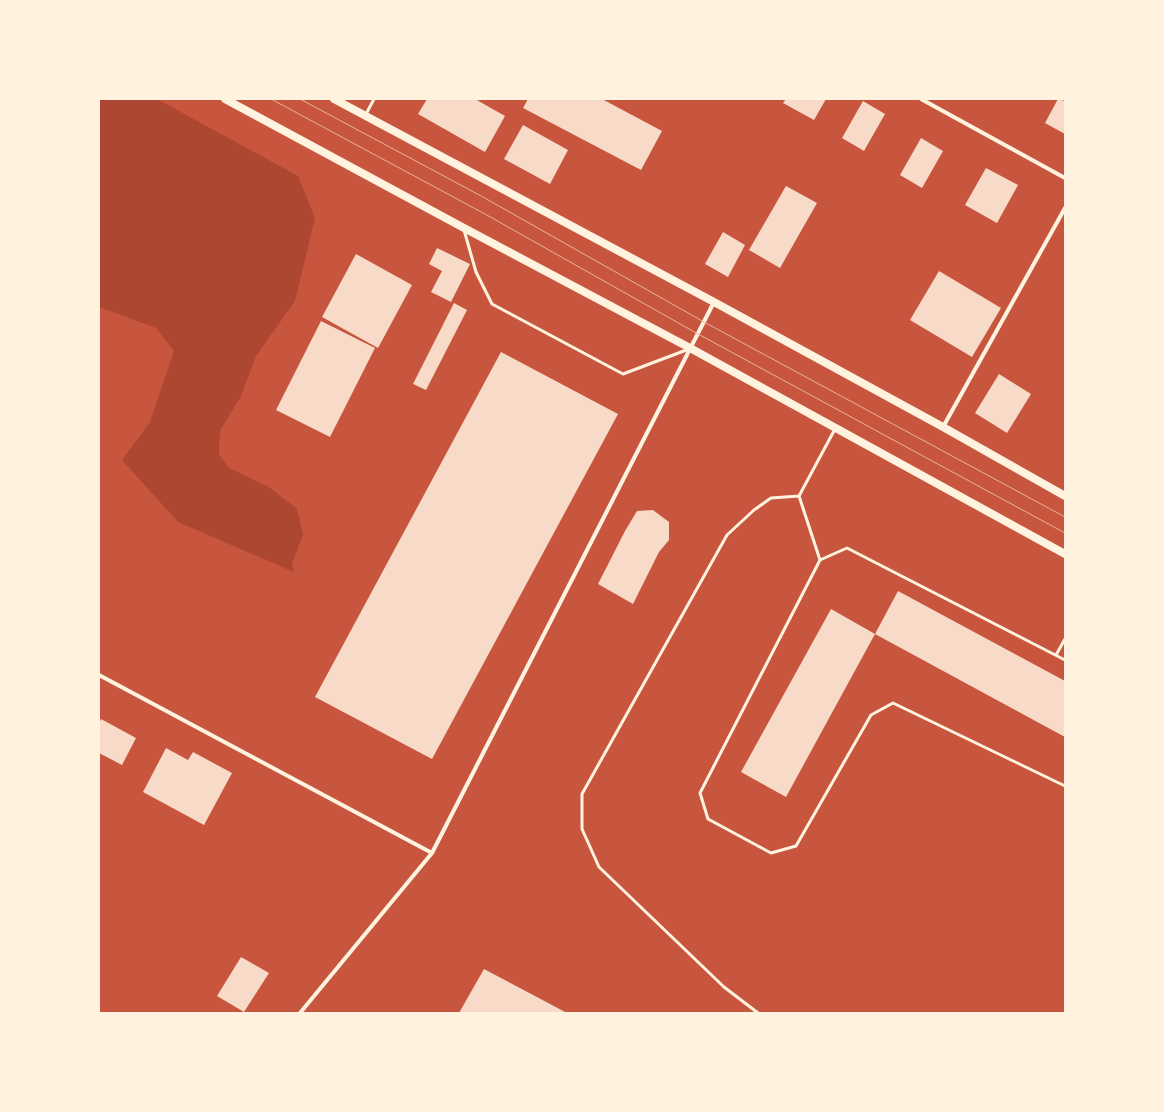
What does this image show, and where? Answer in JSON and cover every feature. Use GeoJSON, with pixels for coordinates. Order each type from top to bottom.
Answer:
{"type":"FeatureCollection","features":[{"type":"Feature","properties":{"kind":"main road"},"geometry":{"type":"LineString","coordinates":[[225,99],[690,348],[1065,554]]}},
{"type":"Feature","properties":{"kind":"main road"},"geometry":{"type":"LineString","coordinates":[[334,99],[714,302],[943,427],[1065,496]]}},
{"type":"Feature","properties":{"kind":"street"},"geometry":{"type":"LineString","coordinates":[[921,99],[1065,178]]}},
{"type":"Feature","properties":{"kind":"street"},"geometry":{"type":"LineString","coordinates":[[943,427],[1065,208]]}},
{"type":"Feature","properties":{"kind":"street"},"geometry":{"type":"LineString","coordinates":[[300,1013],[432,853],[714,302]]}},
{"type":"Feature","properties":{"kind":"street"},"geometry":{"type":"LineString","coordinates":[[99,675],[432,853]]}},
{"type":"Feature","properties":{"kind":"lane"},"geometry":{"type":"LineString","coordinates":[[365,116],[374,99]]}},
{"type":"Feature","properties":{"kind":"lane"},"geometry":{"type":"LineString","coordinates":[[464,228],[476,272],[492,304],[623,374],[690,348]]}},
{"type":"Feature","properties":{"kind":"lane"},"geometry":{"type":"LineString","coordinates":[[820,560],[799,496],[835,428]]}},
{"type":"Feature","properties":{"kind":"lane"},"geometry":{"type":"LineString","coordinates":[[758,1013],[724,987],[599,867],[582,829],[582,794],[727,535],[754,510],[771,498],[799,496]]}},
{"type":"Feature","properties":{"kind":"lane"},"geometry":{"type":"LineString","coordinates":[[1065,660],[1056,654],[847,548],[820,560],[700,793],[708,819],[771,853],[796,846],[871,715],[893,703],[1065,786]]}},
{"type":"Feature","properties":{"kind":"lane"},"geometry":{"type":"LineString","coordinates":[[1056,654],[1065,639]]}},
{"type":"Feature","properties":{"kind":"shaded area"},"geometry":{"type":"Polygon","coordinates":[[[99,99],[157,99],[298,176],[315,218],[295,301],[256,356],[240,398],[221,429],[219,445],[219,454],[229,468],[269,487],[297,509],[303,534],[292,564],[294,572],[178,522],[122,460],[150,422],[174,351],[156,328],[99,307],[99,99]]]}},
{"type":"Feature","properties":{"kind":"building"},"geometry":{"type":"Polygon","coordinates":[[[427,99],[475,99],[505,116],[485,152],[418,114],[427,99]]]}},
{"type":"Feature","properties":{"kind":"building"},"geometry":{"type":"Polygon","coordinates":[[[528,99],[602,99],[662,131],[641,170],[523,108],[528,99]]]}},
{"type":"Feature","properties":{"kind":"building"},"geometry":{"type":"Polygon","coordinates":[[[786,99],[826,99],[814,120],[783,103],[786,99]]]}},
{"type":"Feature","properties":{"kind":"building"},"geometry":{"type":"Polygon","coordinates":[[[1058,99],[1065,101],[1065,134],[1045,123],[1058,99]]]}},
{"type":"Feature","properties":{"kind":"building"},"geometry":{"type":"Polygon","coordinates":[[[863,101],[885,114],[864,151],[842,138],[863,101]]]}},
{"type":"Feature","properties":{"kind":"building"},"geometry":{"type":"Polygon","coordinates":[[[523,125],[568,150],[550,184],[504,159],[523,125]]]}},
{"type":"Feature","properties":{"kind":"building"},"geometry":{"type":"Polygon","coordinates":[[[921,138],[943,151],[922,188],[900,175],[921,138]]]}},
{"type":"Feature","properties":{"kind":"building"},"geometry":{"type":"Polygon","coordinates":[[[986,168],[1018,185],[997,223],[965,205],[986,168]]]}},
{"type":"Feature","properties":{"kind":"building"},"geometry":{"type":"Polygon","coordinates":[[[786,186],[817,203],[780,268],[749,250],[786,186]]]}},
{"type":"Feature","properties":{"kind":"building"},"geometry":{"type":"Polygon","coordinates":[[[723,232],[745,245],[728,277],[705,264],[723,232]]]}},
{"type":"Feature","properties":{"kind":"building"},"geometry":{"type":"Polygon","coordinates":[[[437,248],[470,264],[451,302],[431,292],[442,271],[429,264],[437,248]]]}},
{"type":"Feature","properties":{"kind":"building"},"geometry":{"type":"Polygon","coordinates":[[[356,254],[412,285],[378,348],[322,317],[356,254]]]}},
{"type":"Feature","properties":{"kind":"building"},"geometry":{"type":"Polygon","coordinates":[[[939,271],[1001,308],[972,357],[910,320],[939,271]]]}},
{"type":"Feature","properties":{"kind":"building"},"geometry":{"type":"Polygon","coordinates":[[[454,303],[467,310],[426,390],[413,384],[454,303]]]}},
{"type":"Feature","properties":{"kind":"building"},"geometry":{"type":"Polygon","coordinates":[[[321,321],[375,348],[330,437],[276,410],[321,321]]]}},
{"type":"Feature","properties":{"kind":"building"},"geometry":{"type":"Polygon","coordinates":[[[501,352],[618,414],[432,759],[315,697],[501,352]]]}},
{"type":"Feature","properties":{"kind":"building"},"geometry":{"type":"Polygon","coordinates":[[[999,374],[1031,394],[1007,433],[975,413],[999,374]]]}},
{"type":"Feature","properties":{"kind":"building"},"geometry":{"type":"Polygon","coordinates":[[[653,510],[669,522],[669,540],[659,552],[633,604],[598,584],[637,511],[653,510]]]}},
{"type":"Feature","properties":{"kind":"building"},"geometry":{"type":"Polygon","coordinates":[[[898,591],[1065,681],[1065,737],[875,634],[898,591]]]}},
{"type":"Feature","properties":{"kind":"building"},"geometry":{"type":"Polygon","coordinates":[[[831,609],[875,634],[786,797],[741,772],[831,609]]]}},
{"type":"Feature","properties":{"kind":"building"},"geometry":{"type":"Polygon","coordinates":[[[101,719],[136,738],[122,765],[99,753],[99,724],[101,719]]]}},
{"type":"Feature","properties":{"kind":"building"},"geometry":{"type":"Polygon","coordinates":[[[166,748],[188,760],[193,752],[232,773],[204,825],[143,792],[166,748]]]}},
{"type":"Feature","properties":{"kind":"building"},"geometry":{"type":"Polygon","coordinates":[[[241,957],[269,973],[244,1012],[217,996],[241,957]]]}},
{"type":"Feature","properties":{"kind":"building"},"geometry":{"type":"Polygon","coordinates":[[[484,969],[567,1013],[459,1013],[484,969]]]}},
{"type":"Feature","properties":{"kind":"tram line"},"geometry":{"type":"LineString","coordinates":[[271,99],[485,214],[698,334],[1065,533]]}},
{"type":"Feature","properties":{"kind":"tram line"},"geometry":{"type":"LineString","coordinates":[[300,99],[483,197],[704,322],[1065,517]]}}]}
